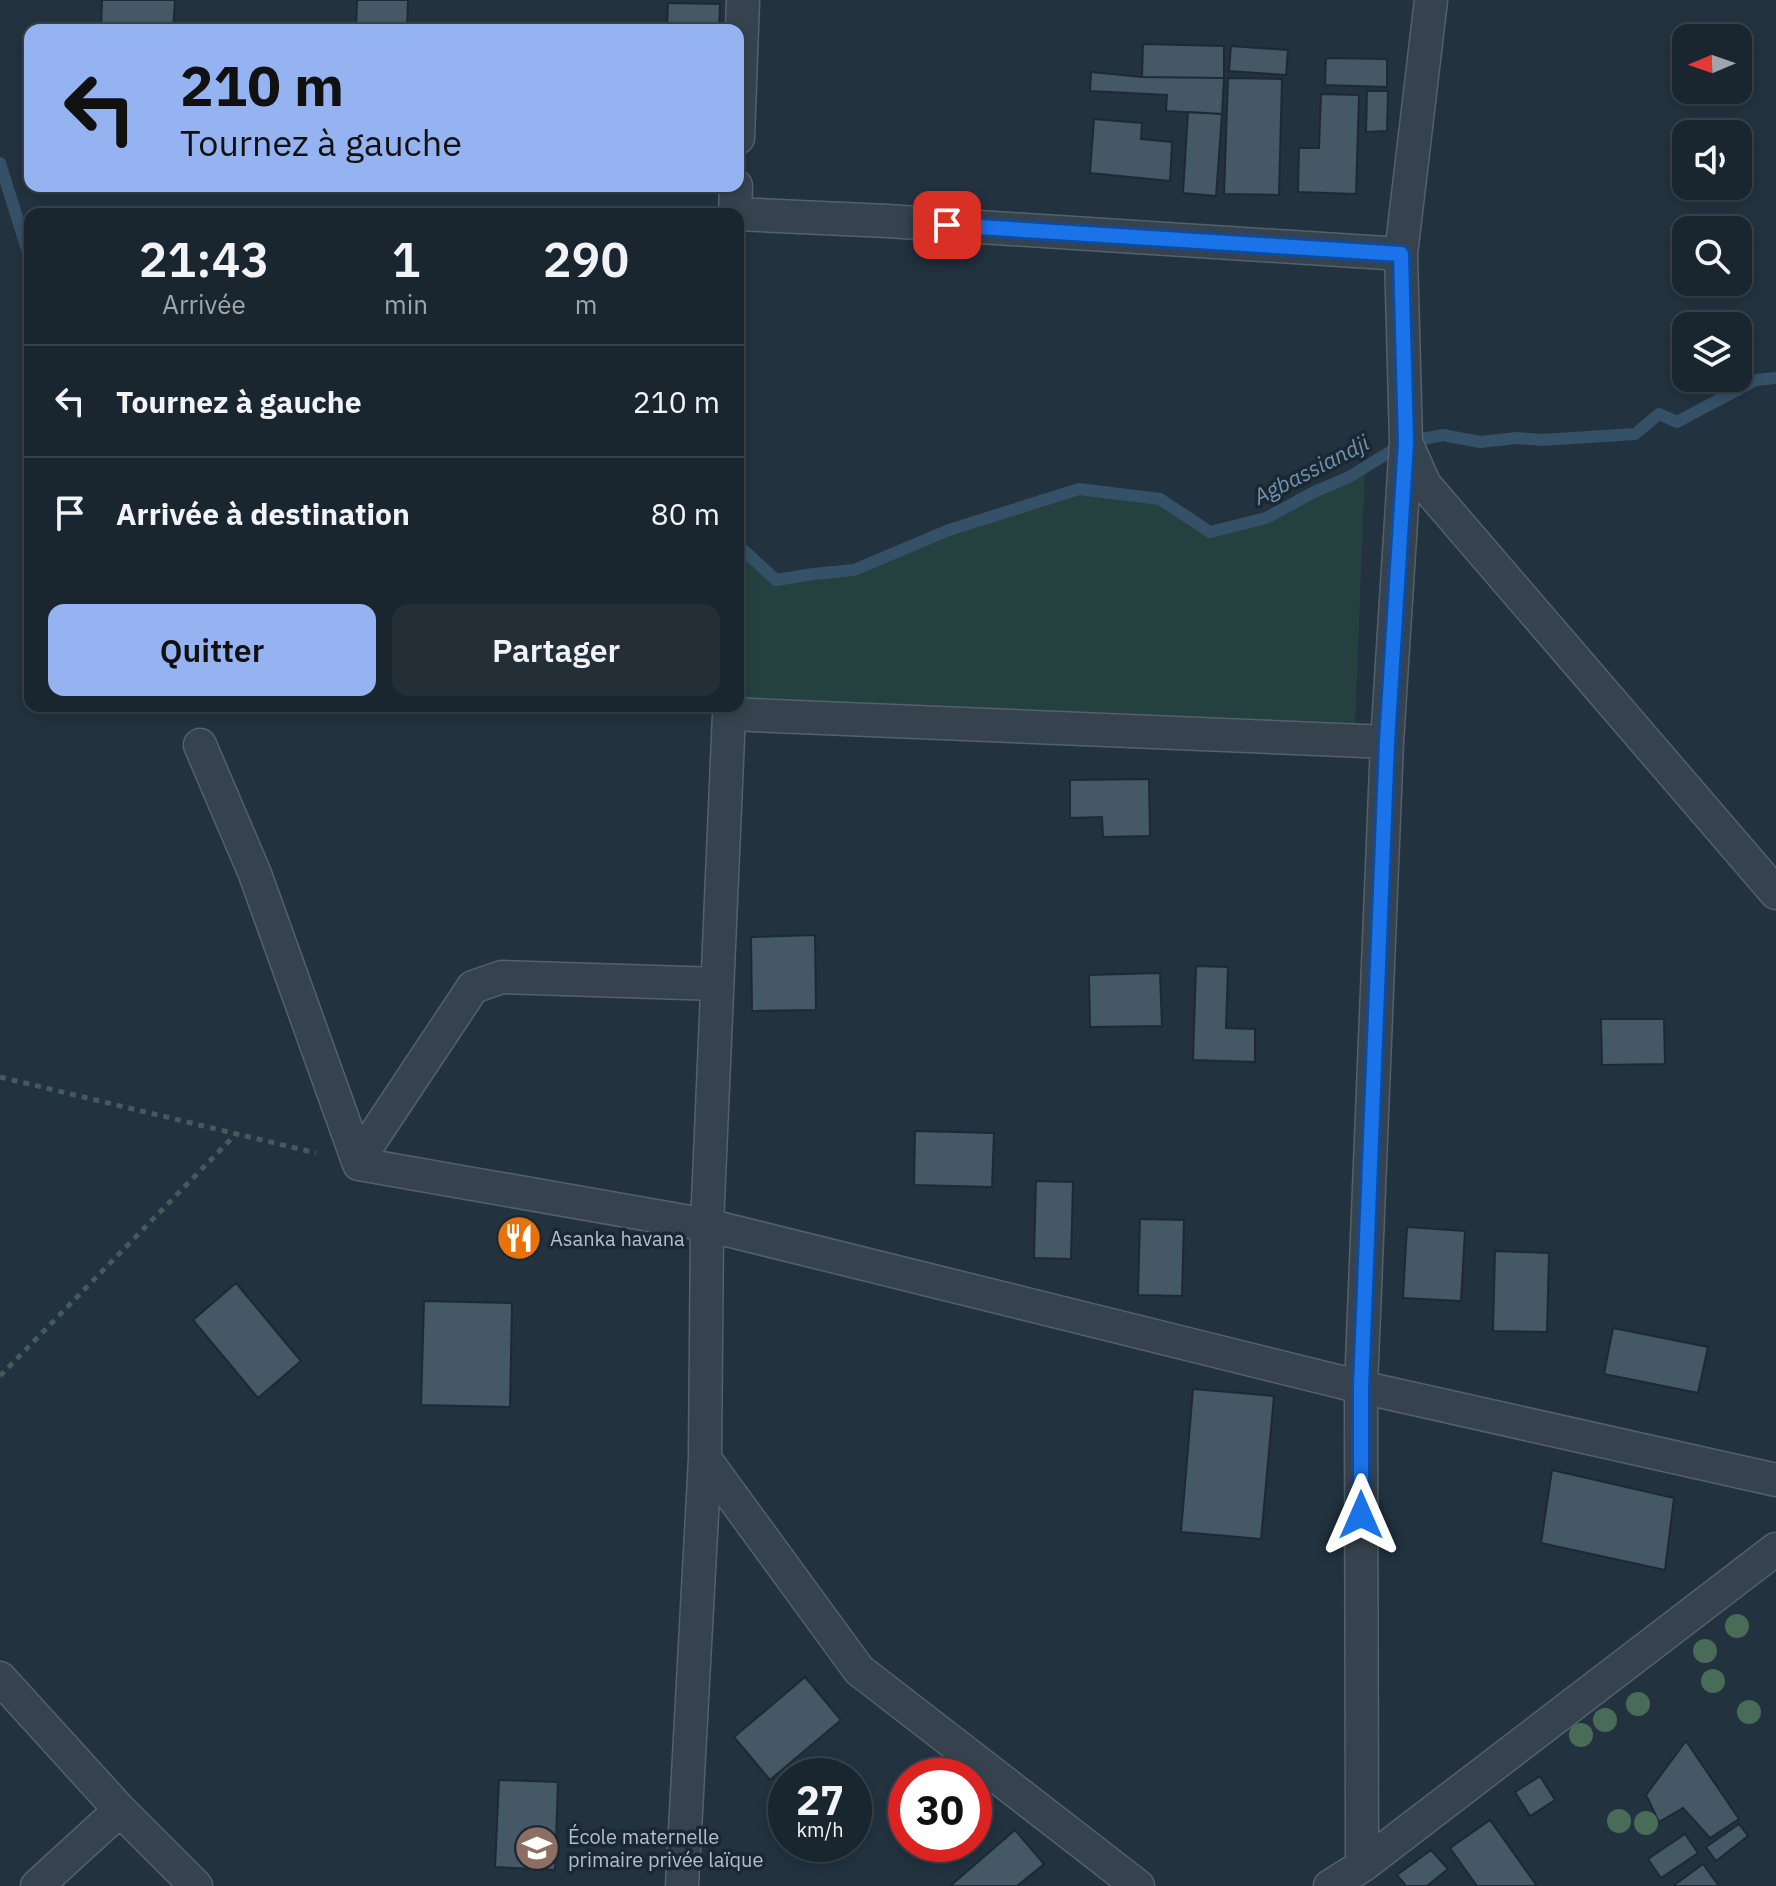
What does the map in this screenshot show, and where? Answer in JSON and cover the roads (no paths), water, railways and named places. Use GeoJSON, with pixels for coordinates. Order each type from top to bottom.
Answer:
{"type":"FeatureCollection","features":[{"type":"Feature","properties":{"kind":"street"},"geometry":{"type":"LineString","coordinates":[[742,24],[743,0]]}},
{"type":"Feature","properties":{"kind":"street"},"geometry":{"type":"LineString","coordinates":[[1362,1866],[1361,1387],[1387,742],[1406,442],[1401,254],[1431,0]]}},
{"type":"Feature","properties":{"kind":"street"},"geometry":{"type":"LineString","coordinates":[[744,214],[1401,254]]}},
{"type":"Feature","properties":{"kind":"street"},"geometry":{"type":"LineString","coordinates":[[1406,442],[1425,485],[1776,893]]}},
{"type":"Feature","properties":{"kind":"street"},"geometry":{"type":"LineString","coordinates":[[682,1886],[705,1459],[707,1225],[729,714],[1387,742]]}},
{"type":"Feature","properties":{"kind":"street"},"geometry":{"type":"LineString","coordinates":[[200,745],[255,874],[359,1162]]}},
{"type":"Feature","properties":{"kind":"street"},"geometry":{"type":"LineString","coordinates":[[359,1162],[473,987],[502,977],[717,984]]}},
{"type":"Feature","properties":{"kind":"street"},"geometry":{"type":"LineString","coordinates":[[359,1162],[707,1225],[1361,1387],[1776,1480]]}},
{"type":"Feature","properties":{"kind":"street"},"geometry":{"type":"LineString","coordinates":[[705,1459],[859,1670],[1138,1886]]}},
{"type":"Feature","properties":{"kind":"street"},"geometry":{"type":"LineString","coordinates":[[1330,1886],[1362,1866],[1776,1549]]}},
{"type":"Feature","properties":{"kind":"street"},"geometry":{"type":"LineString","coordinates":[[0,1678],[120,1810],[196,1886]]}},
{"type":"Feature","properties":{"kind":"street"},"geometry":{"type":"LineString","coordinates":[[37,1886],[120,1810]]}},
{"type":"Feature","properties":{"kind":"waterway","name":"Agbassiandji"},"geometry":{"type":"LineString","coordinates":[[0,163],[24,240]]}},
{"type":"Feature","properties":{"kind":"waterway","name":"Agbassiandji"},"geometry":{"type":"LineString","coordinates":[[744,551],[776,580],[854,570],[949,530],[1079,489],[1160,499],[1210,532],[1266,518],[1349,477],[1406,442],[1443,435],[1480,442],[1635,434],[1659,414],[1677,422],[1756,380],[1776,378]]}},
{"type":"Feature","properties":{"kind":"place","name":"Asanka havana"},"geometry":{"type":"Point","coordinates":[519,1238]}},
{"type":"Feature","properties":{"kind":"place","name":"École maternelle primaire privée laïque"},"geometry":{"type":"Point","coordinates":[537,1848]}}]}
